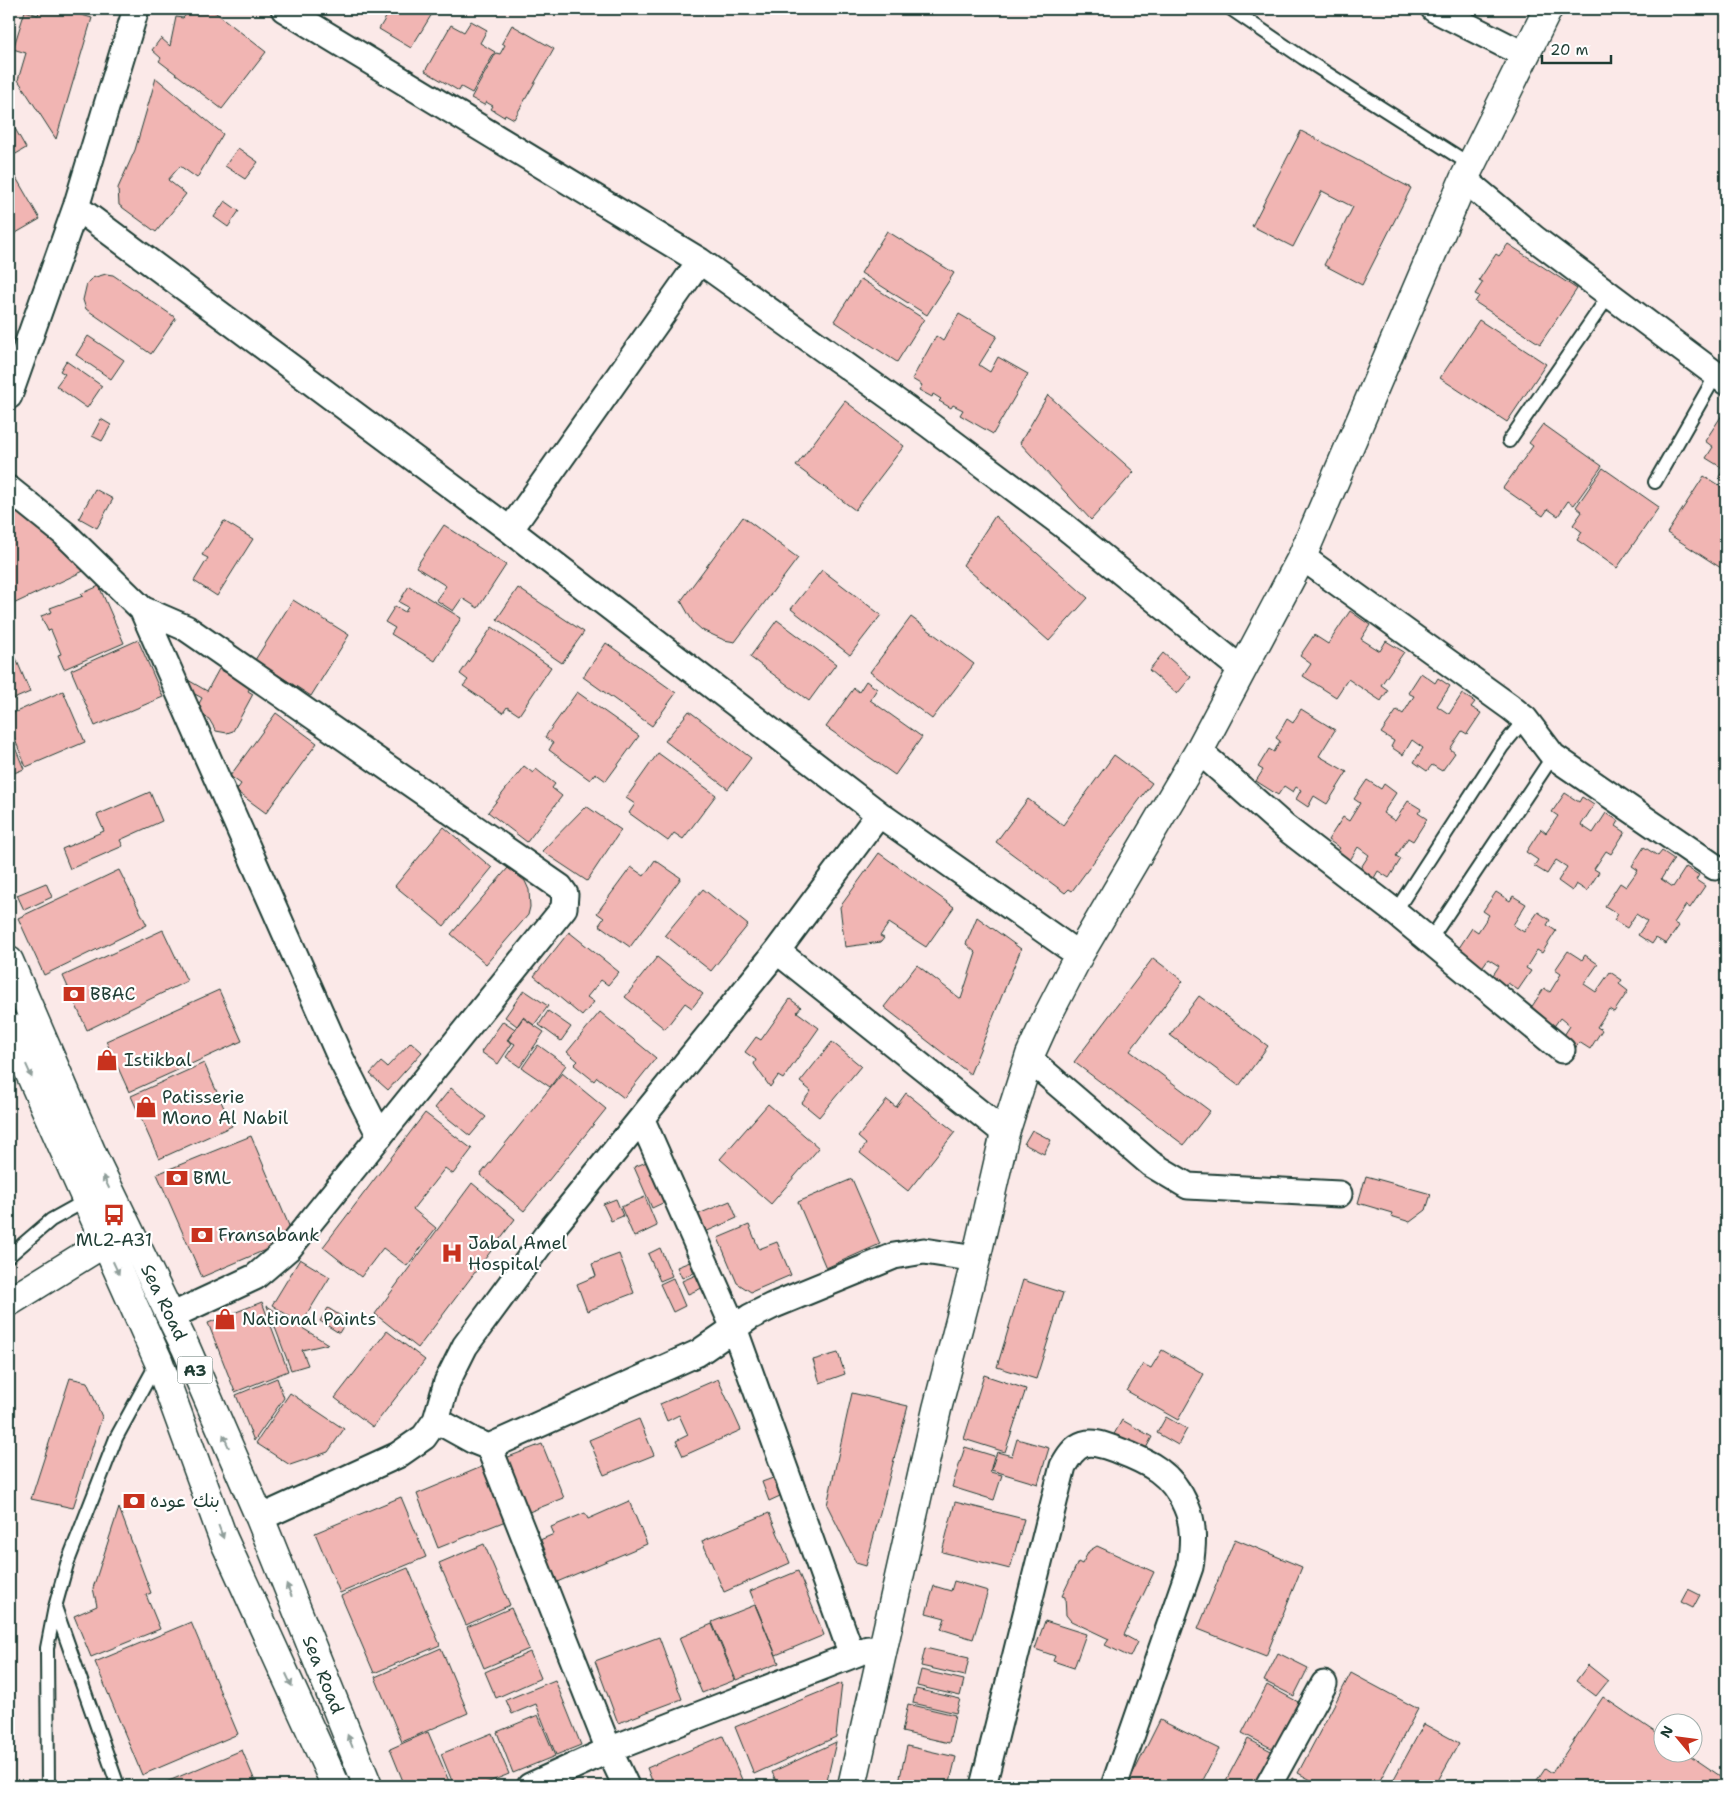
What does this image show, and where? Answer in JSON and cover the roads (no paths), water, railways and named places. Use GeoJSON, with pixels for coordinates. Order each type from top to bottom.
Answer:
{"type":"FeatureCollection","features":[{"type":"Feature","properties":{"kind":"main road"},"geometry":{"type":"LineString","coordinates":[[852,1786],[937,1408],[976,1259],[1005,1133],[1029,1060],[1048,1013],[1079,955],[1199,751],[1302,557],[1467,172],[1548,9]]}},
{"type":"Feature","properties":{"kind":"main road","name":"Sea Road"},"geometry":{"type":"LineString","coordinates":[[9,961],[93,1156],[171,1316],[260,1518],[368,1786]]}},
{"type":"Feature","properties":{"kind":"main road","name":"Sea Road"},"geometry":{"type":"LineString","coordinates":[[9,1027],[104,1243],[158,1360],[223,1538],[336,1786]]}},
{"type":"Feature","properties":{"kind":"main road"},"geometry":{"type":"LineString","coordinates":[[9,1302],[104,1243]]}},
{"type":"Feature","properties":{"kind":"street"},"geometry":{"type":"LineString","coordinates":[[9,396],[76,207],[136,9]]}},
{"type":"Feature","properties":{"kind":"street"},"geometry":{"type":"LineString","coordinates":[[284,9],[700,261],[928,424],[1063,525],[1241,669]]}},
{"type":"Feature","properties":{"kind":"street"},"geometry":{"type":"LineString","coordinates":[[1434,9],[1525,55]]}},
{"type":"Feature","properties":{"kind":"street"},"geometry":{"type":"LineString","coordinates":[[1467,172],[1534,238],[1721,378]]}},
{"type":"Feature","properties":{"kind":"street"},"geometry":{"type":"LineString","coordinates":[[76,207],[510,530],[879,814],[1079,955]]}},
{"type":"Feature","properties":{"kind":"street"},"geometry":{"type":"LineString","coordinates":[[510,530],[700,261]]}},
{"type":"Feature","properties":{"kind":"street"},"geometry":{"type":"LineString","coordinates":[[9,489],[65,534],[142,609],[186,628],[560,887],[565,894],[564,908],[290,1247],[272,1265],[255,1277],[171,1316]]}},
{"type":"Feature","properties":{"kind":"street"},"geometry":{"type":"LineString","coordinates":[[1302,557],[1525,719],[1553,756],[1714,867]]}},
{"type":"Feature","properties":{"kind":"street"},"geometry":{"type":"LineString","coordinates":[[142,609],[340,1057],[380,1136]]}},
{"type":"Feature","properties":{"kind":"street"},"geometry":{"type":"LineString","coordinates":[[1199,751],[1286,828],[1430,940],[1562,1050]]}},
{"type":"Feature","properties":{"kind":"street"},"geometry":{"type":"LineString","coordinates":[[260,1518],[398,1455],[424,1437],[436,1420],[447,1382],[465,1346],[546,1236],[642,1120],[777,951],[879,814]]}},
{"type":"Feature","properties":{"kind":"street"},"geometry":{"type":"LineString","coordinates":[[777,951],[1005,1133]]}},
{"type":"Feature","properties":{"kind":"street"},"geometry":{"type":"LineString","coordinates":[[1029,1060],[1151,1164],[1188,1186],[1339,1194]]}},
{"type":"Feature","properties":{"kind":"street"},"geometry":{"type":"LineString","coordinates":[[642,1120],[734,1328],[852,1654]]}},
{"type":"Feature","properties":{"kind":"street"},"geometry":{"type":"LineString","coordinates":[[436,1420],[474,1441],[489,1446],[678,1362],[712,1344],[734,1328],[772,1306],[894,1256],[924,1252],[976,1259]]}},
{"type":"Feature","properties":{"kind":"street"},"geometry":{"type":"LineString","coordinates":[[983,1786],[1064,1466],[1074,1450],[1082,1445],[1093,1442],[1152,1464],[1167,1476],[1186,1506],[1192,1525],[1193,1547],[1190,1567],[1114,1786]]}},
{"type":"Feature","properties":{"kind":"street"},"geometry":{"type":"LineString","coordinates":[[489,1446],[609,1750],[626,1786]]}},
{"type":"Feature","properties":{"kind":"street"},"geometry":{"type":"LineString","coordinates":[[530,1786],[609,1750],[885,1642]]}},
{"type":"Feature","properties":{"kind":"street"},"geometry":{"type":"LineString","coordinates":[[1268,1786],[1324,1684]]}},
{"type":"Feature","properties":{"kind":"lane"},"geometry":{"type":"LineString","coordinates":[[1231,9],[1467,172]]}},
{"type":"Feature","properties":{"kind":"lane"},"geometry":{"type":"LineString","coordinates":[[1509,442],[1610,294]]}},
{"type":"Feature","properties":{"kind":"lane"},"geometry":{"type":"LineString","coordinates":[[1655,482],[1721,378]]}},
{"type":"Feature","properties":{"kind":"lane"},"geometry":{"type":"LineString","coordinates":[[1395,912],[1502,747],[1525,719]]}},
{"type":"Feature","properties":{"kind":"lane"},"geometry":{"type":"LineString","coordinates":[[1430,940],[1553,756]]}},
{"type":"Feature","properties":{"kind":"lane"},"geometry":{"type":"LineString","coordinates":[[9,1256],[51,1220],[86,1200]]}},
{"type":"Feature","properties":{"kind":"lane"},"geometry":{"type":"LineString","coordinates":[[48,1786],[47,1648],[55,1607],[67,1564],[116,1438],[158,1360]]}},
{"type":"Feature","properties":{"kind":"lane"},"geometry":{"type":"LineString","coordinates":[[55,1607],[118,1786]]}},
{"type":"Feature","properties":{"kind":"place","name":"BBAC"},"geometry":{"type":"Point","coordinates":[74,994]}},
{"type":"Feature","properties":{"kind":"place","name":"Istikbal"},"geometry":{"type":"Point","coordinates":[107,1060]}},
{"type":"Feature","properties":{"kind":"place","name":"Patisserie Mono Al Nabil"},"geometry":{"type":"Point","coordinates":[146,1107]}},
{"type":"Feature","properties":{"kind":"place","name":"BML"},"geometry":{"type":"Point","coordinates":[177,1178]}},
{"type":"Feature","properties":{"kind":"place","name":"ML2-A31"},"geometry":{"type":"Point","coordinates":[114,1215]}},
{"type":"Feature","properties":{"kind":"place","name":"Fransabank"},"geometry":{"type":"Point","coordinates":[202,1235]}},
{"type":"Feature","properties":{"kind":"place","name":"Jabal Amel Hospital"},"geometry":{"type":"Point","coordinates":[452,1253]}},
{"type":"Feature","properties":{"kind":"place","name":"National Paints"},"geometry":{"type":"Point","coordinates":[225,1319]}},
{"type":"Feature","properties":{"kind":"place","name":"بنك عوده"},"geometry":{"type":"Point","coordinates":[134,1501]}}]}
